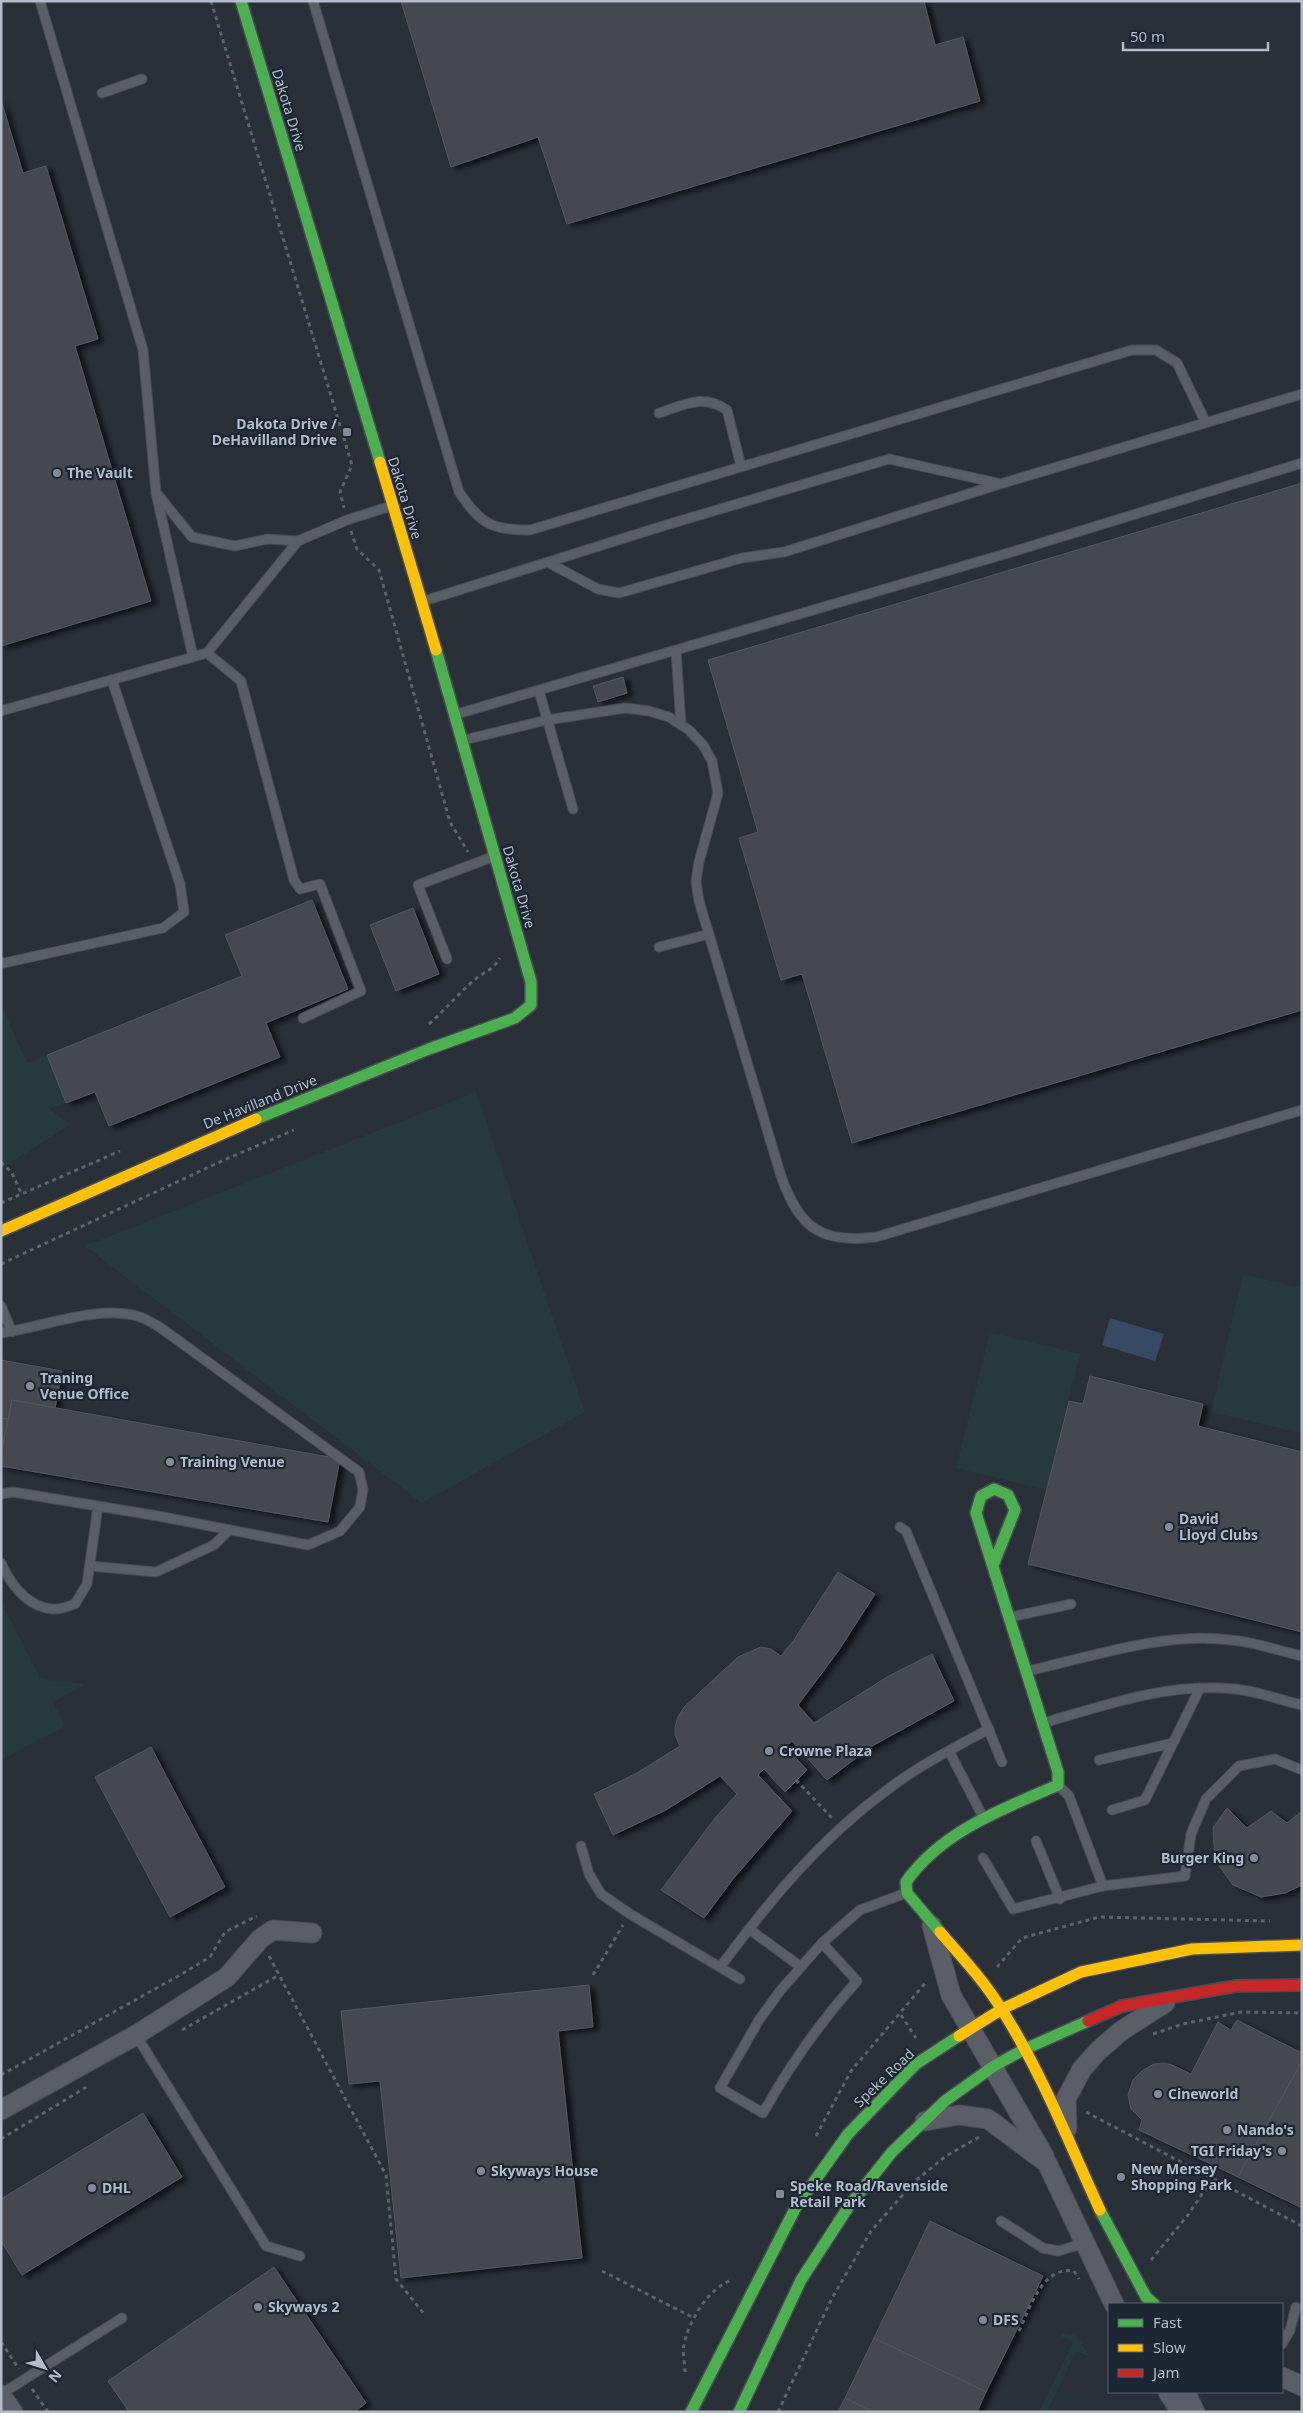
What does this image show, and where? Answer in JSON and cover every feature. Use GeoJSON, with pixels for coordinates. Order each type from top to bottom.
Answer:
{"type":"FeatureCollection","features":[{"type":"Feature","properties":{"kind":"main road","name":"Dakota Drive"},"geometry":{"type":"LineString","coordinates":[[240,1],[422,602],[531,982],[531,1005]]}},
{"type":"Feature","properties":{"kind":"main road","name":"De Havilland Drive"},"geometry":{"type":"LineString","coordinates":[[1,1231],[31,1216],[222,1133],[429,1049],[515,1018],[531,1005]]}},
{"type":"Feature","properties":{"kind":"main road"},"geometry":{"type":"LineString","coordinates":[[994,1563],[1015,1510],[1008,1495],[994,1489],[981,1496],[976,1513],[994,1563],[1058,1772],[1058,1785],[984,1819],[923,1858],[906,1882],[907,1893],[932,1925],[981,1980],[1002,2009],[1025,2049],[1133,2276],[1146,2297],[1153,2303]]}},
{"type":"Feature","properties":{"kind":"main road","name":"Speke Road"},"geometry":{"type":"LineString","coordinates":[[691,2412],[796,2208],[848,2134],[916,2064],[1002,2009],[1081,1972],[1192,1949],[1302,1944]]}},
{"type":"Feature","properties":{"kind":"main road"},"geometry":{"type":"LineString","coordinates":[[739,2412],[801,2280],[848,2206],[892,2152],[945,2101],[994,2066],[1025,2049],[1122,2006],[1236,1986],[1302,1985]]}},
{"type":"Feature","properties":{"kind":"street"},"geometry":{"type":"LineString","coordinates":[[932,1925],[951,1995],[994,2066],[1047,2163],[1114,2303]]}},
{"type":"Feature","properties":{"kind":"street"},"geometry":{"type":"LineString","coordinates":[[1,2110],[136,2035],[227,1977],[260,1939],[273,1930],[312,1933]]}},
{"type":"Feature","properties":{"kind":"street"},"geometry":{"type":"LineString","coordinates":[[937,2050],[951,2026],[951,1995]]}},
{"type":"Feature","properties":{"kind":"street"},"geometry":{"type":"LineString","coordinates":[[1068,2141],[1066,2099],[1082,2069],[1098,2051],[1121,2031],[1175,1997]]}},
{"type":"Feature","properties":{"kind":"street"},"geometry":{"type":"LineString","coordinates":[[925,2121],[959,2115],[988,2119],[1047,2163]]}},
{"type":"Feature","properties":{"kind":"street"},"geometry":{"type":"LineString","coordinates":[[1169,2393],[1181,2412]]}},
{"type":"Feature","properties":{"kind":"street"},"geometry":{"type":"LineString","coordinates":[[1188,2393],[1187,2396],[1195,2412]]}},
{"type":"Feature","properties":{"kind":"street"},"geometry":{"type":"LineString","coordinates":[[1,2394],[13,2412]]}},
{"type":"Feature","properties":{"kind":"lane"},"geometry":{"type":"LineString","coordinates":[[40,1],[143,350],[156,493],[193,657]]}},
{"type":"Feature","properties":{"kind":"lane"},"geometry":{"type":"LineString","coordinates":[[313,1],[460,492],[474,514],[502,530],[530,530],[1132,350],[1156,350],[1177,363],[1206,421]]}},
{"type":"Feature","properties":{"kind":"lane"},"geometry":{"type":"LineString","coordinates":[[102,93],[142,79]]}},
{"type":"Feature","properties":{"kind":"lane"},"geometry":{"type":"LineString","coordinates":[[549,563],[598,589],[619,593],[650,586],[742,558],[784,552],[1206,421],[1302,394]]}},
{"type":"Feature","properties":{"kind":"lane"},"geometry":{"type":"LineString","coordinates":[[659,413],[700,400],[718,404],[727,410],[741,466]]}},
{"type":"Feature","properties":{"kind":"lane"},"geometry":{"type":"LineString","coordinates":[[422,602],[666,525],[888,459],[1000,484]]}},
{"type":"Feature","properties":{"kind":"lane"},"geometry":{"type":"LineString","coordinates":[[454,715],[1015,551],[1302,463]]}},
{"type":"Feature","properties":{"kind":"lane"},"geometry":{"type":"LineString","coordinates":[[156,493],[192,537],[235,546],[267,539],[298,541],[347,520],[392,506]]}},
{"type":"Feature","properties":{"kind":"lane"},"geometry":{"type":"LineString","coordinates":[[1,711],[207,653],[298,541]]}},
{"type":"Feature","properties":{"kind":"lane"},"geometry":{"type":"LineString","coordinates":[[676,651],[681,725]]}},
{"type":"Feature","properties":{"kind":"lane"},"geometry":{"type":"LineString","coordinates":[[207,653],[241,681],[294,880],[300,889],[320,884],[361,991],[303,1018]]}},
{"type":"Feature","properties":{"kind":"lane"},"geometry":{"type":"LineString","coordinates":[[1,962],[4,964],[163,928],[184,912],[180,884],[112,680]]}},
{"type":"Feature","properties":{"kind":"lane"},"geometry":{"type":"LineString","coordinates":[[539,691],[573,808]]}},
{"type":"Feature","properties":{"kind":"lane"},"geometry":{"type":"LineString","coordinates":[[462,741],[547,720],[625,708],[649,711],[669,717],[704,745],[712,761],[718,793],[699,862],[696,882],[709,934],[781,1176],[791,1204],[804,1220],[821,1232],[838,1238],[876,1237],[1302,1110]]}},
{"type":"Feature","properties":{"kind":"lane"},"geometry":{"type":"LineString","coordinates":[[447,959],[418,885],[474,862],[495,857]]}},
{"type":"Feature","properties":{"kind":"lane"},"geometry":{"type":"LineString","coordinates":[[659,948],[709,934]]}},
{"type":"Feature","properties":{"kind":"lane"},"geometry":{"type":"LineString","coordinates":[[1,1306],[12,1332]]}},
{"type":"Feature","properties":{"kind":"lane"},"geometry":{"type":"LineString","coordinates":[[1,1333],[81,1316],[119,1314],[141,1317],[161,1328],[359,1472],[363,1489],[360,1507],[340,1531],[308,1545],[98,1506],[13,1492],[1,1494]]}},
{"type":"Feature","properties":{"kind":"lane"},"geometry":{"type":"LineString","coordinates":[[1,1563],[19,1594],[35,1604],[53,1610],[75,1604],[87,1584],[98,1506]]}},
{"type":"Feature","properties":{"kind":"lane"},"geometry":{"type":"LineString","coordinates":[[900,1527],[906,1531],[1002,1762]]}},
{"type":"Feature","properties":{"kind":"lane"},"geometry":{"type":"LineString","coordinates":[[90,1566],[156,1572],[214,1545],[228,1531]]}},
{"type":"Feature","properties":{"kind":"lane"},"geometry":{"type":"LineString","coordinates":[[1010,1617],[1071,1604]]}},
{"type":"Feature","properties":{"kind":"lane"},"geometry":{"type":"LineString","coordinates":[[1027,1671],[1148,1644],[1194,1638],[1232,1640],[1302,1656]]}},
{"type":"Feature","properties":{"kind":"lane"},"geometry":{"type":"LineString","coordinates":[[1043,1723],[1136,1696],[1183,1688],[1235,1689],[1302,1705]]}},
{"type":"Feature","properties":{"kind":"lane"},"geometry":{"type":"LineString","coordinates":[[1112,1810],[1145,1800],[1200,1688]]}},
{"type":"Feature","properties":{"kind":"lane"},"geometry":{"type":"LineString","coordinates":[[721,1966],[788,1880],[840,1828],[889,1788],[988,1730]]}},
{"type":"Feature","properties":{"kind":"lane"},"geometry":{"type":"LineString","coordinates":[[1098,1760],[1173,1743]]}},
{"type":"Feature","properties":{"kind":"lane"},"geometry":{"type":"LineString","coordinates":[[949,1752],[984,1819]]}},
{"type":"Feature","properties":{"kind":"lane"},"geometry":{"type":"LineString","coordinates":[[983,1858],[1013,1909],[1060,1899],[1103,1886],[1185,1876],[1191,1834],[1206,1799],[1239,1766],[1275,1759],[1302,1770]]}},
{"type":"Feature","properties":{"kind":"lane"},"geometry":{"type":"LineString","coordinates":[[1058,1785],[1069,1796],[1103,1886]]}},
{"type":"Feature","properties":{"kind":"lane"},"geometry":{"type":"LineString","coordinates":[[1036,1841],[1060,1899]]}},
{"type":"Feature","properties":{"kind":"lane"},"geometry":{"type":"LineString","coordinates":[[581,1846],[590,1874],[601,1894],[630,1914],[721,1966],[740,1979]]}},
{"type":"Feature","properties":{"kind":"lane"},"geometry":{"type":"LineString","coordinates":[[822,1944],[857,1981],[829,2012],[792,2063],[763,2113],[720,2088],[759,2020],[822,1944],[860,1910],[907,1893]]}},
{"type":"Feature","properties":{"kind":"lane"},"geometry":{"type":"LineString","coordinates":[[748,1929],[801,1967]]}},
{"type":"Feature","properties":{"kind":"lane"},"geometry":{"type":"LineString","coordinates":[[136,2035],[266,2246],[300,2256]]}},
{"type":"Feature","properties":{"kind":"lane"},"geometry":{"type":"LineString","coordinates":[[1001,2221],[1043,2248],[1058,2251],[1085,2243]]}},
{"type":"Feature","properties":{"kind":"lane"},"geometry":{"type":"LineString","coordinates":[[1283,2342],[1290,2330],[1296,2307]]}},
{"type":"Feature","properties":{"kind":"lane"},"geometry":{"type":"LineString","coordinates":[[1,2394],[122,2318]]}},
{"type":"Feature","properties":{"kind":"path"},"geometry":{"type":"LineString","coordinates":[[1,1264],[224,1160],[296,1130]]}},
{"type":"Feature","properties":{"kind":"path"},"geometry":{"type":"LineString","coordinates":[[1,1162],[12,1173],[31,1216]]}},
{"type":"Feature","properties":{"kind":"path"},"geometry":{"type":"LineString","coordinates":[[796,1780],[840,1828]]}},
{"type":"Feature","properties":{"kind":"path"},"geometry":{"type":"LineString","coordinates":[[1,2075],[210,1957],[225,1932],[263,1913]]}},
{"type":"Feature","properties":{"kind":"path"},"geometry":{"type":"LineString","coordinates":[[592,1976],[630,1914]]}},
{"type":"Feature","properties":{"kind":"path"},"geometry":{"type":"LineString","coordinates":[[250,1919],[386,2175],[396,2279],[425,2315]]}},
{"type":"Feature","properties":{"kind":"path"},"geometry":{"type":"LineString","coordinates":[[1150,2035],[1183,2024],[1241,2012],[1302,2013]]}},
{"type":"Feature","properties":{"kind":"path"},"geometry":{"type":"LineString","coordinates":[[1086,2102],[1086,2112],[1302,2226]]}},
{"type":"Feature","properties":{"kind":"path"},"geometry":{"type":"LineString","coordinates":[[778,2412],[832,2300],[871,2231],[914,2182],[946,2156],[984,2134]]}},
{"type":"Feature","properties":{"kind":"path"},"geometry":{"type":"LineString","coordinates":[[1133,2276],[1145,2268],[1188,2214],[1212,2179]]}},
{"type":"Feature","properties":{"kind":"path"},"geometry":{"type":"LineString","coordinates":[[1019,2331],[1040,2288],[1054,2274],[1065,2270],[1074,2271],[1082,2282]]}},
{"type":"Feature","properties":{"kind":"path"},"geometry":{"type":"LineString","coordinates":[[602,2271],[694,2318]]}},
{"type":"Feature","properties":{"kind":"path"},"geometry":{"type":"LineString","coordinates":[[689,2379],[685,2373],[684,2346],[694,2318],[716,2289],[729,2281],[740,2278]]}},
{"type":"Feature","properties":{"kind":"green space"},"geometry":{"type":"Polygon","coordinates":[[[1,1005],[27,1063],[47,1055],[66,1103],[49,1109],[70,1124],[1,1169],[1,1005]]]}},
{"type":"Feature","properties":{"kind":"green space"},"geometry":{"type":"Polygon","coordinates":[[[476,1092],[585,1412],[422,1503],[85,1246],[476,1092]]]}},
{"type":"Feature","properties":{"kind":"green space"},"geometry":{"type":"Polygon","coordinates":[[[1243,1274],[1302,1288],[1302,1433],[1211,1412],[1243,1274]]]}},
{"type":"Feature","properties":{"kind":"green space"},"geometry":{"type":"Polygon","coordinates":[[[990,1332],[1080,1354],[1046,1490],[956,1468],[990,1332]]]}},
{"type":"Feature","properties":{"kind":"green space"},"geometry":{"type":"Polygon","coordinates":[[[1,1601],[41,1679],[86,1684],[53,1702],[65,1726],[1,1760],[1,1601]]]}},
{"type":"Feature","properties":{"kind":"green space"},"geometry":{"type":"Polygon","coordinates":[[[1063,2333],[1076,2335],[1089,2355],[1076,2351],[1047,2412],[1039,2412],[1073,2342],[1061,2336],[1063,2333]]]}},
{"type":"Feature","properties":{"kind":"water"},"geometry":{"type":"Polygon","coordinates":[[[1110,1318],[1164,1334],[1155,1361],[1102,1345],[1110,1318]]]}},
{"type":"Feature","properties":{"kind":"building"},"geometry":{"type":"Polygon","coordinates":[[[401,1],[924,1],[935,45],[963,37],[980,101],[567,224],[538,137],[451,167],[401,1]]]}},
{"type":"Feature","properties":{"kind":"building","name":"The Vault"},"geometry":{"type":"Polygon","coordinates":[[[1,100],[23,173],[46,166],[98,339],[75,346],[151,601],[1,646],[1,100]]]}},
{"type":"Feature","properties":{"kind":"building"},"geometry":{"type":"Polygon","coordinates":[[[1302,483],[1302,1010],[852,1143],[802,974],[781,980],[739,838],[758,832],[708,660],[1302,483]]]}},
{"type":"Feature","properties":{"kind":"building"},"geometry":{"type":"Polygon","coordinates":[[[623,677],[627,693],[598,702],[593,686],[623,677]]]}},
{"type":"Feature","properties":{"kind":"building"},"geometry":{"type":"Polygon","coordinates":[[[312,900],[348,989],[266,1023],[280,1057],[109,1126],[95,1092],[66,1103],[47,1055],[242,976],[225,935],[312,900]]]}},
{"type":"Feature","properties":{"kind":"building"},"geometry":{"type":"Polygon","coordinates":[[[413,908],[439,974],[396,991],[370,925],[413,908]]]}},
{"type":"Feature","properties":{"kind":"building","name":"Traning Venue Office"},"geometry":{"type":"Polygon","coordinates":[[[1,1360],[62,1371],[55,1408],[12,1400],[8,1419],[1,1418],[1,1360]]]}},
{"type":"Feature","properties":{"kind":"building","name":"David Lloyd Clubs"},"geometry":{"type":"Polygon","coordinates":[[[1090,1376],[1203,1404],[1198,1426],[1302,1452],[1302,1632],[1028,1564],[1069,1401],[1083,1404],[1090,1376]]]}},
{"type":"Feature","properties":{"kind":"building","name":"Training Venue"},"geometry":{"type":"Polygon","coordinates":[[[12,1400],[340,1459],[328,1522],[1,1466],[1,1454],[12,1400]]]}},
{"type":"Feature","properties":{"kind":"building"},"geometry":{"type":"Polygon","coordinates":[[[1,1418],[8,1419],[1,1454],[1,1418]]]}},
{"type":"Feature","properties":{"kind":"building"},"geometry":{"type":"Polygon","coordinates":[[[838,1572],[875,1594],[839,1650],[798,1705],[814,1723],[887,1677],[932,1654],[954,1701],[872,1746],[827,1780],[792,1741],[786,1747],[807,1770],[785,1792],[764,1769],[758,1775],[792,1811],[733,1879],[704,1918],[661,1890],[715,1818],[737,1794],[720,1776],[666,1810],[613,1835],[594,1794],[637,1773],[680,1746],[675,1735],[675,1727],[684,1707],[738,1657],[761,1647],[771,1649],[781,1656],[794,1640],[838,1572]]]}},
{"type":"Feature","properties":{"kind":"building"},"geometry":{"type":"Polygon","coordinates":[[[151,1747],[225,1887],[170,1917],[95,1777],[151,1747]]]}},
{"type":"Feature","properties":{"kind":"building"},"geometry":{"type":"Polygon","coordinates":[[[1227,1808],[1247,1828],[1271,1811],[1287,1823],[1302,1811],[1302,1885],[1285,1893],[1261,1897],[1233,1885],[1215,1860],[1213,1828],[1227,1808]]]}},
{"type":"Feature","properties":{"kind":"building","name":"Skyways House"},"geometry":{"type":"Polygon","coordinates":[[[589,1985],[593,2027],[558,2031],[582,2258],[401,2278],[380,2081],[349,2084],[341,2011],[589,1985]]]}},
{"type":"Feature","properties":{"kind":"building"},"geometry":{"type":"Polygon","coordinates":[[[1237,2020],[1302,2053],[1302,2061],[1238,2177],[1139,2130],[1142,2120],[1131,2109],[1128,2095],[1133,2080],[1142,2071],[1154,2064],[1164,2063],[1172,2065],[1191,2074],[1218,2022],[1231,2030],[1237,2020]]]}},
{"type":"Feature","properties":{"kind":"building"},"geometry":{"type":"Polygon","coordinates":[[[1302,2061],[1302,2208],[1238,2177],[1302,2061]]]}},
{"type":"Feature","properties":{"kind":"building","name":"DHL"},"geometry":{"type":"Polygon","coordinates":[[[143,2113],[182,2177],[22,2275],[1,2241],[1,2199],[143,2113]]]}},
{"type":"Feature","properties":{"kind":"building"},"geometry":{"type":"Polygon","coordinates":[[[930,2221],[1043,2276],[986,2392],[874,2338],[930,2221]]]}},
{"type":"Feature","properties":{"kind":"building","name":"Skyways 2"},"geometry":{"type":"Polygon","coordinates":[[[274,2267],[366,2403],[354,2412],[129,2412],[108,2381],[274,2267]]]}},
{"type":"Feature","properties":{"kind":"building"},"geometry":{"type":"Polygon","coordinates":[[[874,2338],[986,2392],[977,2412],[873,2412],[845,2398],[874,2338]]]}},
{"type":"Feature","properties":{"kind":"building"},"geometry":{"type":"Polygon","coordinates":[[[845,2398],[873,2412],[838,2412],[845,2398]]]}},
{"type":"Feature","properties":{"kind":"traffic: fast"},"geometry":{"type":"LineString","coordinates":[[241,1],[380,462]]}},
{"type":"Feature","properties":{"kind":"traffic: fast"},"geometry":{"type":"LineString","coordinates":[[256,1119],[429,1049],[515,1018],[531,1005],[531,982],[436,650]]}},
{"type":"Feature","properties":{"kind":"traffic: fast"},"geometry":{"type":"LineString","coordinates":[[940,1932],[907,1893],[906,1882],[921,1864],[955,1835],[995,1813],[1058,1785],[1058,1772],[976,1513],[981,1496],[994,1489],[1008,1495],[1015,1510],[994,1563]]}},
{"type":"Feature","properties":{"kind":"traffic: fast"},"geometry":{"type":"LineString","coordinates":[[739,2412],[801,2280],[849,2206],[892,2152],[945,2101],[994,2066],[1025,2049],[1088,2021]]}},
{"type":"Feature","properties":{"kind":"traffic: fast"},"geometry":{"type":"LineString","coordinates":[[691,2412],[796,2207],[848,2134],[916,2064],[959,2036]]}},
{"type":"Feature","properties":{"kind":"traffic: fast"},"geometry":{"type":"LineString","coordinates":[[1100,2210],[1146,2297],[1153,2303]]}},
{"type":"Feature","properties":{"kind":"traffic: slow"},"geometry":{"type":"LineString","coordinates":[[380,462],[436,650]]}},
{"type":"Feature","properties":{"kind":"traffic: slow"},"geometry":{"type":"LineString","coordinates":[[1,1231],[256,1119]]}},
{"type":"Feature","properties":{"kind":"traffic: slow"},"geometry":{"type":"LineString","coordinates":[[940,1932],[988,1990],[1030,2058],[1100,2210]]}},
{"type":"Feature","properties":{"kind":"traffic: slow"},"geometry":{"type":"LineString","coordinates":[[959,2036],[1002,2009],[1081,1972],[1192,1949],[1302,1945]]}},
{"type":"Feature","properties":{"kind":"traffic: jam"},"geometry":{"type":"LineString","coordinates":[[1088,2021],[1122,2006],[1236,1986],[1302,1985]]}},
{"type":"Feature","properties":{"kind":"place","name":"Dakota Drive / DeHavilland Drive"},"geometry":{"type":"Point","coordinates":[347,432]}},
{"type":"Feature","properties":{"kind":"place","name":"The Vault"},"geometry":{"type":"Point","coordinates":[57,473]}},
{"type":"Feature","properties":{"kind":"place","name":"Traning Venue Office"},"geometry":{"type":"Point","coordinates":[30,1386]}},
{"type":"Feature","properties":{"kind":"place","name":"Training Venue"},"geometry":{"type":"Point","coordinates":[170,1462]}},
{"type":"Feature","properties":{"kind":"place","name":"David Lloyd Clubs"},"geometry":{"type":"Point","coordinates":[1169,1527]}},
{"type":"Feature","properties":{"kind":"place","name":"Crowne Plaza"},"geometry":{"type":"Point","coordinates":[769,1751]}},
{"type":"Feature","properties":{"kind":"place","name":"Burger King"},"geometry":{"type":"Point","coordinates":[1254,1858]}},
{"type":"Feature","properties":{"kind":"place","name":"Cineworld"},"geometry":{"type":"Point","coordinates":[1158,2094]}},
{"type":"Feature","properties":{"kind":"place","name":"Nando's"},"geometry":{"type":"Point","coordinates":[1227,2130]}},
{"type":"Feature","properties":{"kind":"place","name":"TGI Friday's"},"geometry":{"type":"Point","coordinates":[1282,2151]}},
{"type":"Feature","properties":{"kind":"place","name":"Skyways House"},"geometry":{"type":"Point","coordinates":[481,2171]}},
{"type":"Feature","properties":{"kind":"place","name":"New Mersey Shopping Park"},"geometry":{"type":"Point","coordinates":[1121,2177]}},
{"type":"Feature","properties":{"kind":"place","name":"DHL"},"geometry":{"type":"Point","coordinates":[92,2188]}},
{"type":"Feature","properties":{"kind":"place","name":"Speke Road/Ravenside Retail Park"},"geometry":{"type":"Point","coordinates":[780,2194]}},
{"type":"Feature","properties":{"kind":"place","name":"Skyways 2"},"geometry":{"type":"Point","coordinates":[258,2307]}},
{"type":"Feature","properties":{"kind":"place","name":"DFS"},"geometry":{"type":"Point","coordinates":[983,2320]}}]}
